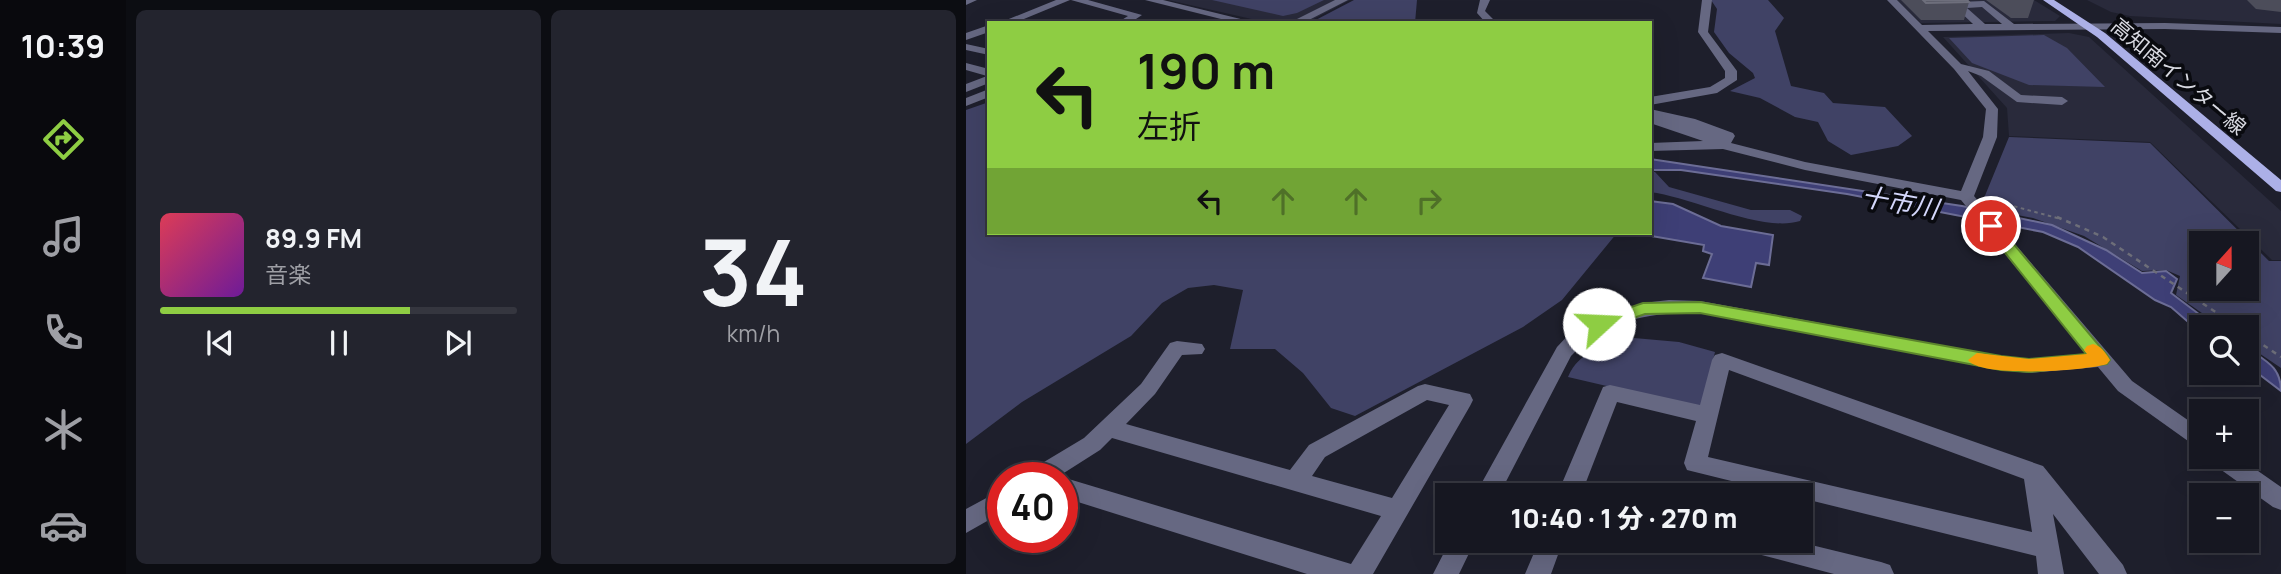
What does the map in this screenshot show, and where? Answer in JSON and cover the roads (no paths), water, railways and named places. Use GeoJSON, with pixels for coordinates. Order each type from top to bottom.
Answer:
{"type":"FeatureCollection","features":[{"type":"Feature","properties":{"kind":"main road","name":"高知南インター線"},"geometry":{"type":"LineString","coordinates":[[2048,0],[2089,27],[2281,188]]}},
{"type":"Feature","properties":{"kind":"main road","name":"高知南インター線"},"geometry":{"type":"LineString","coordinates":[[2069,0],[2105,26],[2281,172]]}},
{"type":"Feature","properties":{"kind":"street"},"geometry":{"type":"LineString","coordinates":[[966,2],[972,0]]}},
{"type":"Feature","properties":{"kind":"street"},"geometry":{"type":"LineString","coordinates":[[1012,21],[1065,0]]}},
{"type":"Feature","properties":{"kind":"street"},"geometry":{"type":"LineString","coordinates":[[1076,0],[1137,15],[1126,21]]}},
{"type":"Feature","properties":{"kind":"street"},"geometry":{"type":"LineString","coordinates":[[1150,0],[1243,21]]}},
{"type":"Feature","properties":{"kind":"street"},"geometry":{"type":"LineString","coordinates":[[1298,21],[1343,0]]}},
{"type":"Feature","properties":{"kind":"street"},"geometry":{"type":"LineString","coordinates":[[1485,0],[1480,11],[1490,21]]}},
{"type":"Feature","properties":{"kind":"street"},"geometry":{"type":"LineString","coordinates":[[1652,102],[1713,90],[1731,80],[1731,71],[1705,37],[1707,0]]}},
{"type":"Feature","properties":{"kind":"street"},"geometry":{"type":"LineString","coordinates":[[1892,0],[1922,28],[1986,99],[1993,117],[1990,137],[1969,199]]}},
{"type":"Feature","properties":{"kind":"street"},"geometry":{"type":"LineString","coordinates":[[1983,28],[1958,5],[1984,4],[2012,28]]}},
{"type":"Feature","properties":{"kind":"street"},"geometry":{"type":"LineString","coordinates":[[1922,28],[2211,26],[2281,30]]}},
{"type":"Feature","properties":{"kind":"street"},"geometry":{"type":"LineString","coordinates":[[966,37],[987,30]]}},
{"type":"Feature","properties":{"kind":"street"},"geometry":{"type":"LineString","coordinates":[[966,47],[986,52]]}},
{"type":"Feature","properties":{"kind":"street"},"geometry":{"type":"LineString","coordinates":[[966,58],[986,52]]}},
{"type":"Feature","properties":{"kind":"street"},"geometry":{"type":"LineString","coordinates":[[966,66],[987,82]]}},
{"type":"Feature","properties":{"kind":"street"},"geometry":{"type":"LineString","coordinates":[[1958,67],[1974,67],[1989,74],[2018,99],[2062,101]]}},
{"type":"Feature","properties":{"kind":"street"},"geometry":{"type":"LineString","coordinates":[[966,88],[987,83]]}},
{"type":"Feature","properties":{"kind":"street"},"geometry":{"type":"LineString","coordinates":[[966,102],[987,84]]}},
{"type":"Feature","properties":{"kind":"street"},"geometry":{"type":"LineString","coordinates":[[1652,113],[1690,122],[1728,136],[1723,145]]}},
{"type":"Feature","properties":{"kind":"street"},"geometry":{"type":"LineString","coordinates":[[1652,119],[1678,125],[1723,145],[1805,166],[1969,199],[2125,386],[2189,433]]}},
{"type":"Feature","properties":{"kind":"street"},"geometry":{"type":"LineString","coordinates":[[1652,147],[1723,145]]}},
{"type":"Feature","properties":{"kind":"street"},"geometry":{"type":"LineString","coordinates":[[1493,483],[1564,352],[1580,335],[1599,324],[1643,309],[1700,307],[2001,363],[2029,366],[2101,360]]}},
{"type":"Feature","properties":{"kind":"street"},"geometry":{"type":"LineString","coordinates":[[1063,462],[1092,444],[1148,390],[1177,348],[1195,349]]}},
{"type":"Feature","properties":{"kind":"street"},"geometry":{"type":"LineString","coordinates":[[2046,547],[1695,463],[1722,360],[2035,473],[2114,574]]}},
{"type":"Feature","properties":{"kind":"street"},"geometry":{"type":"LineString","coordinates":[[1295,481],[1317,451],[1425,392],[1463,400],[1359,574]]}},
{"type":"Feature","properties":{"kind":"street"},"geometry":{"type":"LineString","coordinates":[[1575,483],[1610,393],[1707,415]]}},
{"type":"Feature","properties":{"kind":"street"},"geometry":{"type":"LineString","coordinates":[[1108,428],[1397,510]]}},
{"type":"Feature","properties":{"kind":"street"},"geometry":{"type":"LineString","coordinates":[[2238,469],[2281,500]]}},
{"type":"Feature","properties":{"kind":"street"},"geometry":{"type":"LineString","coordinates":[[2035,473],[2051,574]]}},
{"type":"Feature","properties":{"kind":"street"},"geometry":{"type":"LineString","coordinates":[[1078,492],[1346,574]]}},
{"type":"Feature","properties":{"kind":"street"},"geometry":{"type":"LineString","coordinates":[[966,522],[987,509]]}},
{"type":"Feature","properties":{"kind":"street"},"geometry":{"type":"LineString","coordinates":[[1446,574],[1457,553]]}},
{"type":"Feature","properties":{"kind":"street"},"geometry":{"type":"LineString","coordinates":[[1538,574],[1546,553]]}},
{"type":"Feature","properties":{"kind":"street"},"geometry":{"type":"LineString","coordinates":[[1798,553],[1881,574]]}},
{"type":"Feature","properties":{"kind":"water","name":"十市川"},"geometry":{"type":"Polygon","coordinates":[[[1652,159],[1962,206],[2052,225],[2106,250],[2142,273],[2166,271],[2177,279],[2171,293],[2200,315],[2189,315],[2189,323],[2171,307],[2155,300],[2078,247],[2043,232],[1847,194],[1681,170],[1652,170],[1652,159]]]}},
{"type":"Feature","properties":{"kind":"water"},"geometry":{"type":"Polygon","coordinates":[[[1652,201],[1673,204],[1721,226],[1773,235],[1769,265],[1756,263],[1751,287],[1703,278],[1712,254],[1703,251],[1704,245],[1646,235],[1652,235],[1652,201]]]}},
{"type":"Feature","properties":{"kind":"water"},"geometry":{"type":"Polygon","coordinates":[[[2259,356],[2275,370],[2281,391],[2259,374],[2259,356]]]}}]}
